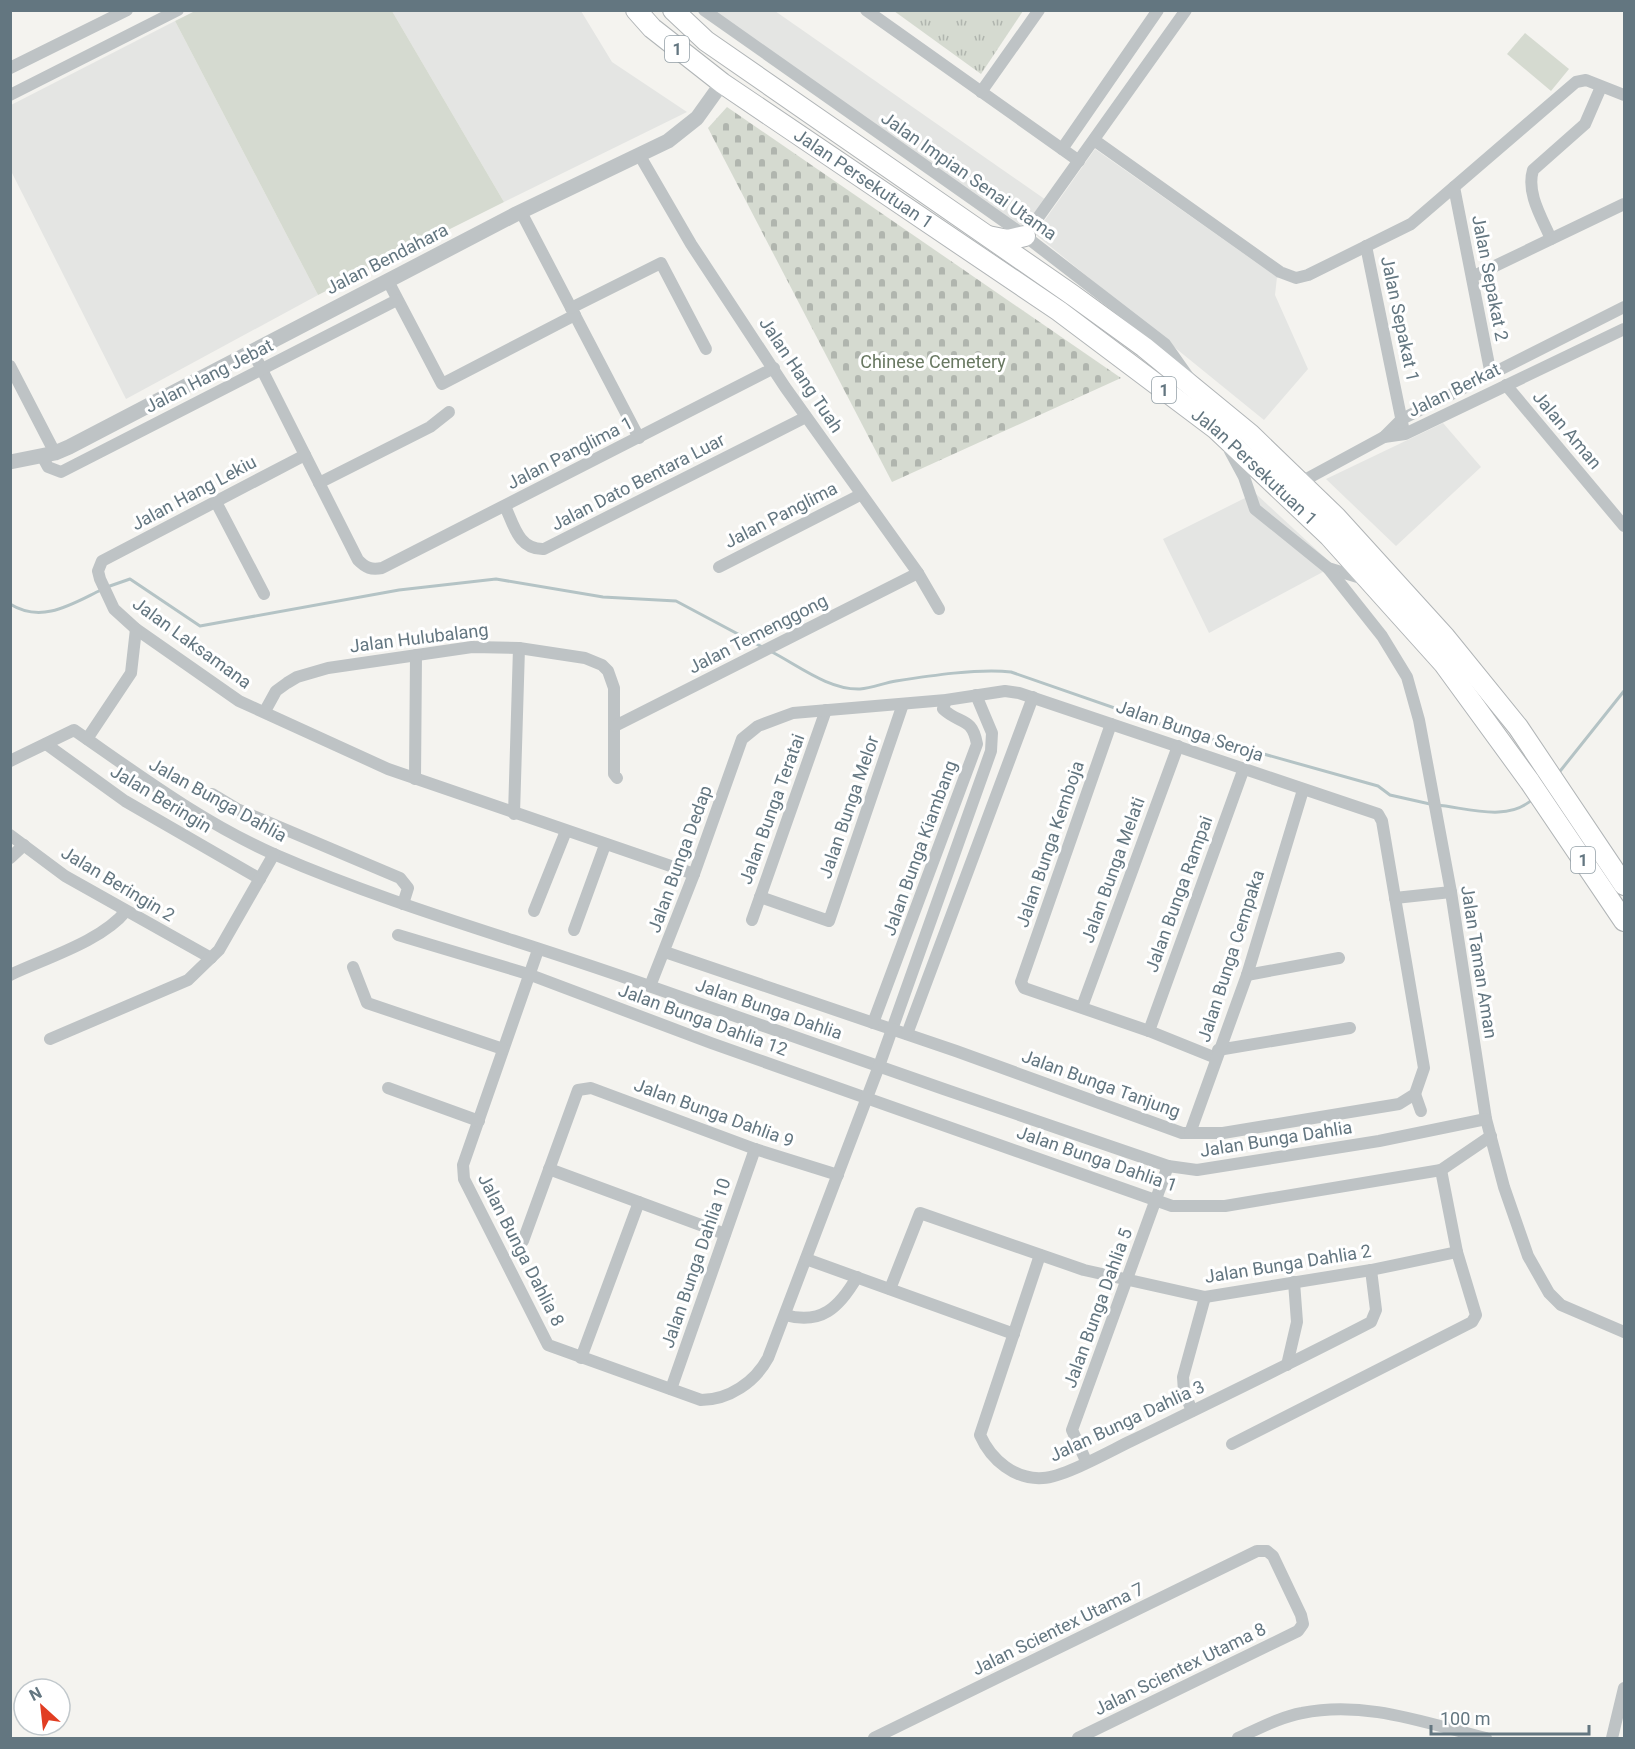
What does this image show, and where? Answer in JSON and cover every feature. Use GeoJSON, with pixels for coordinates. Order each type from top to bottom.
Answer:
{"type":"FeatureCollection","features":[{"type":"Feature","properties":{"kind":"highway","name":"Jalan Persekutuan 1"},"geometry":{"type":"LineString","coordinates":[[636,10],[652,28],[722,83],[1059,310],[1216,429],[1329,536],[1444,664],[1549,808],[1624,921]]}},
{"type":"Feature","properties":{"kind":"highway","name":"Jalan Persekutuan 1"},"geometry":{"type":"LineString","coordinates":[[673,10],[706,40],[1144,347],[1250,434],[1301,482],[1445,637],[1546,767],[1624,885]]}},
{"type":"Feature","properties":{"kind":"highway"},"geometry":{"type":"LineString","coordinates":[[980,233],[1008,240],[1025,236]]}},
{"type":"Feature","properties":{"kind":"street"},"geometry":{"type":"LineString","coordinates":[[10,95],[178,10]]}},
{"type":"Feature","properties":{"kind":"street","name":"Jalan Impian Senai Utama"},"geometry":{"type":"LineString","coordinates":[[704,10],[1025,236],[1165,344],[1178,359],[1195,390]]}},
{"type":"Feature","properties":{"kind":"street"},"geometry":{"type":"LineString","coordinates":[[866,10],[1079,161]]}},
{"type":"Feature","properties":{"kind":"street"},"geometry":{"type":"LineString","coordinates":[[981,92],[1038,10]]}},
{"type":"Feature","properties":{"kind":"street"},"geometry":{"type":"LineString","coordinates":[[1062,149],[1158,10]]}},
{"type":"Feature","properties":{"kind":"street"},"geometry":{"type":"LineString","coordinates":[[1025,236],[1186,10]]}},
{"type":"Feature","properties":{"kind":"street"},"geometry":{"type":"LineString","coordinates":[[10,68],[126,11]]}},
{"type":"Feature","properties":{"kind":"street"},"geometry":{"type":"LineString","coordinates":[[1094,140],[1286,276],[1296,278],[1308,275],[1411,224],[1576,82],[1586,80],[1624,95]]}},
{"type":"Feature","properties":{"kind":"street","name":"Jalan Bendahara"},"geometry":{"type":"LineString","coordinates":[[10,462],[49,454],[521,212],[640,156],[692,123],[722,83]]}},
{"type":"Feature","properties":{"kind":"street"},"geometry":{"type":"LineString","coordinates":[[1551,239],[1532,189],[1533,170],[1585,124],[1601,87]]}},
{"type":"Feature","properties":{"kind":"street","name":"Jalan Hang Tuah"},"geometry":{"type":"LineString","coordinates":[[640,156],[691,244],[806,417],[918,573],[939,609]]}},
{"type":"Feature","properties":{"kind":"street","name":"Jalan Sepakat 2"},"geometry":{"type":"LineString","coordinates":[[1454,187],[1491,375]]}},
{"type":"Feature","properties":{"kind":"street"},"geometry":{"type":"LineString","coordinates":[[1472,277],[1624,204]]}},
{"type":"Feature","properties":{"kind":"street"},"geometry":{"type":"LineString","coordinates":[[521,212],[639,438]]}},
{"type":"Feature","properties":{"kind":"street","name":"Jalan Sepakat 1"},"geometry":{"type":"LineString","coordinates":[[1366,246],[1405,434]]}},
{"type":"Feature","properties":{"kind":"street"},"geometry":{"type":"LineString","coordinates":[[388,281],[442,384],[662,263],[706,349]]}},
{"type":"Feature","properties":{"kind":"street","name":"Jalan Hang Jebat"},"geometry":{"type":"LineString","coordinates":[[49,454],[48,467],[61,472],[397,300]]}},
{"type":"Feature","properties":{"kind":"street"},"geometry":{"type":"LineString","coordinates":[[1384,437],[1402,419],[1624,307]]}},
{"type":"Feature","properties":{"kind":"street","name":"Jalan Berkat"},"geometry":{"type":"LineString","coordinates":[[1301,482],[1384,437],[1405,434],[1624,329]]}},
{"type":"Feature","properties":{"kind":"street"},"geometry":{"type":"LineString","coordinates":[[252,350],[319,483],[430,427],[449,412]]}},
{"type":"Feature","properties":{"kind":"street"},"geometry":{"type":"LineString","coordinates":[[10,366],[49,454]]}},
{"type":"Feature","properties":{"kind":"street","name":"Jalan Panglima 1"},"geometry":{"type":"LineString","coordinates":[[319,483],[358,560],[367,568],[382,568],[774,368]]}},
{"type":"Feature","properties":{"kind":"street","name":"Jalan Aman"},"geometry":{"type":"LineString","coordinates":[[1506,385],[1624,526]]}},
{"type":"Feature","properties":{"kind":"street","name":"Jalan Dato Bentara Luar"},"geometry":{"type":"LineString","coordinates":[[504,506],[523,543],[533,549],[544,549],[806,417]]}},
{"type":"Feature","properties":{"kind":"street"},"geometry":{"type":"LineString","coordinates":[[1216,429],[1237,462],[1255,509],[1328,567],[1367,579]]}},
{"type":"Feature","properties":{"kind":"street","name":"Jalan Hang Lekiu"},"geometry":{"type":"LineString","coordinates":[[100,579],[98,571],[101,563],[305,455]]}},
{"type":"Feature","properties":{"kind":"street","name":"Jalan Panglima"},"geometry":{"type":"LineString","coordinates":[[719,567],[860,495]]}},
{"type":"Feature","properties":{"kind":"street"},"geometry":{"type":"LineString","coordinates":[[216,502],[264,594]]}},
{"type":"Feature","properties":{"kind":"street","name":"Jalan Taman Aman"},"geometry":{"type":"LineString","coordinates":[[1328,567],[1382,636],[1407,677],[1419,720],[1450,892],[1486,1119],[1528,1256],[1549,1293],[1561,1305],[1624,1332]]}},
{"type":"Feature","properties":{"kind":"street","name":"Jalan Temenggong"},"geometry":{"type":"LineString","coordinates":[[615,726],[918,573]]}},
{"type":"Feature","properties":{"kind":"street","name":"Jalan Laksamana"},"geometry":{"type":"LineString","coordinates":[[100,579],[114,609],[136,629],[239,701],[265,711],[388,770],[694,874]]}},
{"type":"Feature","properties":{"kind":"street"},"geometry":{"type":"LineString","coordinates":[[10,761],[71,730],[82,735],[131,673],[136,629]]}},
{"type":"Feature","properties":{"kind":"street","name":"Jalan Hulubalang"},"geometry":{"type":"LineString","coordinates":[[265,711],[276,691],[297,677],[328,668],[472,647],[519,648],[585,658],[602,665],[608,671],[614,688],[615,726]]}},
{"type":"Feature","properties":{"kind":"street"},"geometry":{"type":"LineString","coordinates":[[514,814],[519,648]]}},
{"type":"Feature","properties":{"kind":"street"},"geometry":{"type":"LineString","coordinates":[[415,779],[416,655]]}},
{"type":"Feature","properties":{"kind":"street","name":"Jalan Bunga Seroja"},"geometry":{"type":"LineString","coordinates":[[740,742],[758,726],[793,713],[946,700],[1005,691],[1033,697],[1378,814],[1382,821],[1424,1068],[1415,1094]]}},
{"type":"Feature","properties":{"kind":"street","name":"Jalan Bunga Dahlia 8"},"geometry":{"type":"LineString","coordinates":[[538,950],[463,1165],[464,1179],[548,1345],[701,1400],[710,1400],[744,1386],[760,1373],[785,1315],[879,1066],[991,751],[992,733],[976,695]]}},
{"type":"Feature","properties":{"kind":"street"},"geometry":{"type":"LineString","coordinates":[[907,1034],[1033,697]]}},
{"type":"Feature","properties":{"kind":"street","name":"Jalan Bunga Kiambang"},"geometry":{"type":"LineString","coordinates":[[873,1023],[977,744],[975,730],[969,722],[950,715],[943,709],[946,700]]}},
{"type":"Feature","properties":{"kind":"street","name":"Jalan Bunga Melor"},"geometry":{"type":"LineString","coordinates":[[760,897],[829,921],[903,704]]}},
{"type":"Feature","properties":{"kind":"street","name":"Jalan Bunga Teratai"},"geometry":{"type":"LineString","coordinates":[[752,920],[826,710]]}},
{"type":"Feature","properties":{"kind":"street","name":"Jalan Bunga Kemboja"},"geometry":{"type":"LineString","coordinates":[[1082,1007],[1024,988],[1022,975],[1111,724]]}},
{"type":"Feature","properties":{"kind":"street"},"geometry":{"type":"LineString","coordinates":[[615,726],[614,774],[617,778]]}},
{"type":"Feature","properties":{"kind":"street","name":"Jalan Bunga Dahlia"},"geometry":{"type":"LineString","coordinates":[[82,735],[138,777],[274,854],[403,904],[650,986],[1168,1166],[1197,1170],[1379,1141],[1486,1119]]}},
{"type":"Feature","properties":{"kind":"street","name":"Jalan Bunga Dedap"},"geometry":{"type":"LineString","coordinates":[[650,986],[694,874],[740,742]]}},
{"type":"Feature","properties":{"kind":"street","name":"Jalan Beringin"},"geometry":{"type":"LineString","coordinates":[[46,744],[124,801],[260,879]]}},
{"type":"Feature","properties":{"kind":"street","name":"Jalan Bunga Melati"},"geometry":{"type":"LineString","coordinates":[[1082,1007],[1178,746]]}},
{"type":"Feature","properties":{"kind":"street","name":"Jalan Bunga Rampai"},"geometry":{"type":"LineString","coordinates":[[1149,1031],[1244,768]]}},
{"type":"Feature","properties":{"kind":"street","name":"Jalan Bunga Cempaka"},"geometry":{"type":"LineString","coordinates":[[1190,1133],[1247,975],[1303,790]]}},
{"type":"Feature","properties":{"kind":"street"},"geometry":{"type":"LineString","coordinates":[[212,794],[237,809],[400,878],[408,888],[403,904]]}},
{"type":"Feature","properties":{"kind":"street"},"geometry":{"type":"LineString","coordinates":[[534,911],[566,831]]}},
{"type":"Feature","properties":{"kind":"street","name":"Jalan Beringin 2"},"geometry":{"type":"LineString","coordinates":[[10,835],[65,876],[211,958]]}},
{"type":"Feature","properties":{"kind":"street"},"geometry":{"type":"LineString","coordinates":[[574,930],[605,844]]}},
{"type":"Feature","properties":{"kind":"street"},"geometry":{"type":"LineString","coordinates":[[10,858],[24,845]]}},
{"type":"Feature","properties":{"kind":"street"},"geometry":{"type":"LineString","coordinates":[[50,1039],[188,980],[219,950],[274,854]]}},
{"type":"Feature","properties":{"kind":"street"},"geometry":{"type":"LineString","coordinates":[[1395,898],[1450,892]]}},
{"type":"Feature","properties":{"kind":"street"},"geometry":{"type":"LineString","coordinates":[[10,975],[101,933],[117,922],[126,911]]}},
{"type":"Feature","properties":{"kind":"street","name":"Jalan Bunga Dahlia 12"},"geometry":{"type":"LineString","coordinates":[[398,934],[528,974],[867,1098]]}},
{"type":"Feature","properties":{"kind":"street","name":"Jalan Bunga Tanjung"},"geometry":{"type":"LineString","coordinates":[[665,952],[907,1034],[1182,1133],[1223,1132],[1399,1104],[1415,1094]]}},
{"type":"Feature","properties":{"kind":"street"},"geometry":{"type":"LineString","coordinates":[[1247,975],[1339,958]]}},
{"type":"Feature","properties":{"kind":"street"},"geometry":{"type":"LineString","coordinates":[[353,967],[367,1003],[503,1049]]}},
{"type":"Feature","properties":{"kind":"street"},"geometry":{"type":"LineString","coordinates":[[1082,1007],[1217,1054],[1350,1028]]}},
{"type":"Feature","properties":{"kind":"street"},"geometry":{"type":"LineString","coordinates":[[388,1088],[479,1121]]}},
{"type":"Feature","properties":{"kind":"street","name":"Jalan Bunga Dahlia 9"},"geometry":{"type":"LineString","coordinates":[[549,1169],[578,1090],[591,1088],[755,1149],[837,1175]]}},
{"type":"Feature","properties":{"kind":"street"},"geometry":{"type":"LineString","coordinates":[[1415,1094],[1421,1111]]}},
{"type":"Feature","properties":{"kind":"street","name":"Jalan Bunga Dahlia 1"},"geometry":{"type":"LineString","coordinates":[[867,1098],[1156,1201],[1187,1207],[1225,1206],[1441,1170],[1491,1136]]}},
{"type":"Feature","properties":{"kind":"street","name":"Jalan Bunga Dahlia 10"},"geometry":{"type":"LineString","coordinates":[[670,1389],[755,1149]]}},
{"type":"Feature","properties":{"kind":"street","name":"Jalan Bunga Dahlia 5"},"geometry":{"type":"LineString","coordinates":[[1086,1461],[1072,1430],[1168,1166]]}},
{"type":"Feature","properties":{"kind":"street"},"geometry":{"type":"LineString","coordinates":[[524,1241],[549,1169],[725,1234]]}},
{"type":"Feature","properties":{"kind":"street"},"geometry":{"type":"LineString","coordinates":[[1232,1444],[1472,1322],[1476,1315],[1457,1252],[1441,1170]]}},
{"type":"Feature","properties":{"kind":"street"},"geometry":{"type":"LineString","coordinates":[[581,1358],[639,1202]]}},
{"type":"Feature","properties":{"kind":"street","name":"Jalan Bunga Dahlia 2"},"geometry":{"type":"LineString","coordinates":[[890,1289],[920,1213],[1040,1255],[1125,1281],[1205,1298],[1371,1270],[1457,1252]]}},
{"type":"Feature","properties":{"kind":"street","name":"Jalan Bunga Dahlia 3"},"geometry":{"type":"LineString","coordinates":[[1040,1255],[980,1436],[988,1453],[1004,1466],[1028,1477],[1054,1476],[1287,1365],[1371,1322],[1376,1310],[1371,1270]]}},
{"type":"Feature","properties":{"kind":"street"},"geometry":{"type":"LineString","coordinates":[[806,1259],[1014,1334]]}},
{"type":"Feature","properties":{"kind":"street"},"geometry":{"type":"LineString","coordinates":[[785,1315],[811,1319],[828,1312],[850,1290],[857,1277]]}},
{"type":"Feature","properties":{"kind":"street"},"geometry":{"type":"LineString","coordinates":[[1287,1365],[1297,1322],[1294,1282]]}},
{"type":"Feature","properties":{"kind":"street"},"geometry":{"type":"LineString","coordinates":[[1192,1411],[1184,1391],[1183,1377],[1205,1298]]}},
{"type":"Feature","properties":{"kind":"street","name":"Jalan Scientex Utama 8"},"geometry":{"type":"LineString","coordinates":[[1078,1738],[1298,1631],[1303,1624],[1302,1615],[1273,1556],[1267,1551],[1257,1551]]}},
{"type":"Feature","properties":{"kind":"street","name":"Jalan Scientex Utama 7"},"geometry":{"type":"LineString","coordinates":[[874,1738],[1257,1551]]}},
{"type":"Feature","properties":{"kind":"street"},"geometry":{"type":"LineString","coordinates":[[1612,1738],[1624,1688]]}},
{"type":"Feature","properties":{"kind":"street"},"geometry":{"type":"LineString","coordinates":[[1238,1738],[1299,1713],[1334,1708],[1364,1708],[1486,1738]]}},
{"type":"Feature","properties":{"kind":"shaded area"},"geometry":{"type":"Polygon","coordinates":[[[392,11],[581,11],[612,62],[687,112],[504,202],[392,11]]]}},
{"type":"Feature","properties":{"kind":"shaded area"},"geometry":{"type":"Polygon","coordinates":[[[711,11],[775,11],[1046,200],[1024,231],[711,11]]]}},
{"type":"Feature","properties":{"kind":"shaded area"},"geometry":{"type":"Polygon","coordinates":[[[175,21],[318,295],[126,399],[11,171],[11,105],[175,21]]]}},
{"type":"Feature","properties":{"kind":"shaded area"},"geometry":{"type":"Polygon","coordinates":[[[1095,149],[1277,277],[1275,295],[1308,369],[1264,420],[1035,234],[1095,149]]]}},
{"type":"Feature","properties":{"kind":"shaded area"},"geometry":{"type":"Polygon","coordinates":[[[1443,423],[1481,467],[1396,546],[1326,479],[1443,423]]]}},
{"type":"Feature","properties":{"kind":"shaded area"},"geometry":{"type":"Polygon","coordinates":[[[1255,493],[1334,566],[1209,633],[1163,539],[1255,493]]]}},
{"type":"Feature","properties":{"kind":"green space"},"geometry":{"type":"Polygon","coordinates":[[[195,11],[392,11],[504,202],[318,295],[175,21],[195,11]]]}},
{"type":"Feature","properties":{"kind":"green space"},"geometry":{"type":"Polygon","coordinates":[[[894,11],[1023,11],[981,74],[894,11]]]}},
{"type":"Feature","properties":{"kind":"green space"},"geometry":{"type":"Polygon","coordinates":[[[1525,33],[1569,69],[1551,91],[1507,54],[1525,33]]]}},
{"type":"Feature","properties":{"kind":"green space","name":"Chinese Cemetery"},"geometry":{"type":"Polygon","coordinates":[[[727,107],[1121,378],[892,482],[708,128],[727,107]]]}},
{"type":"Feature","properties":{"kind":"waterway"},"geometry":{"type":"LineString","coordinates":[[107,587],[130,579],[200,626],[399,590],[496,579],[603,597],[676,601],[764,648]]}},
{"type":"Feature","properties":{"kind":"waterway"},"geometry":{"type":"LineString","coordinates":[[10,604],[22,610],[45,612],[68,606],[101,590]]}},
{"type":"Feature","properties":{"kind":"waterway"},"geometry":{"type":"LineString","coordinates":[[772,652],[826,681],[848,688],[860,689],[896,681],[954,673],[1011,672],[1178,730],[1378,786],[1390,795],[1430,804]]}},
{"type":"Feature","properties":{"kind":"waterway"},"geometry":{"type":"LineString","coordinates":[[1557,775],[1624,691]]}},
{"type":"Feature","properties":{"kind":"waterway"},"geometry":{"type":"LineString","coordinates":[[1437,805],[1474,811],[1500,812],[1524,806],[1534,798]]}}]}
